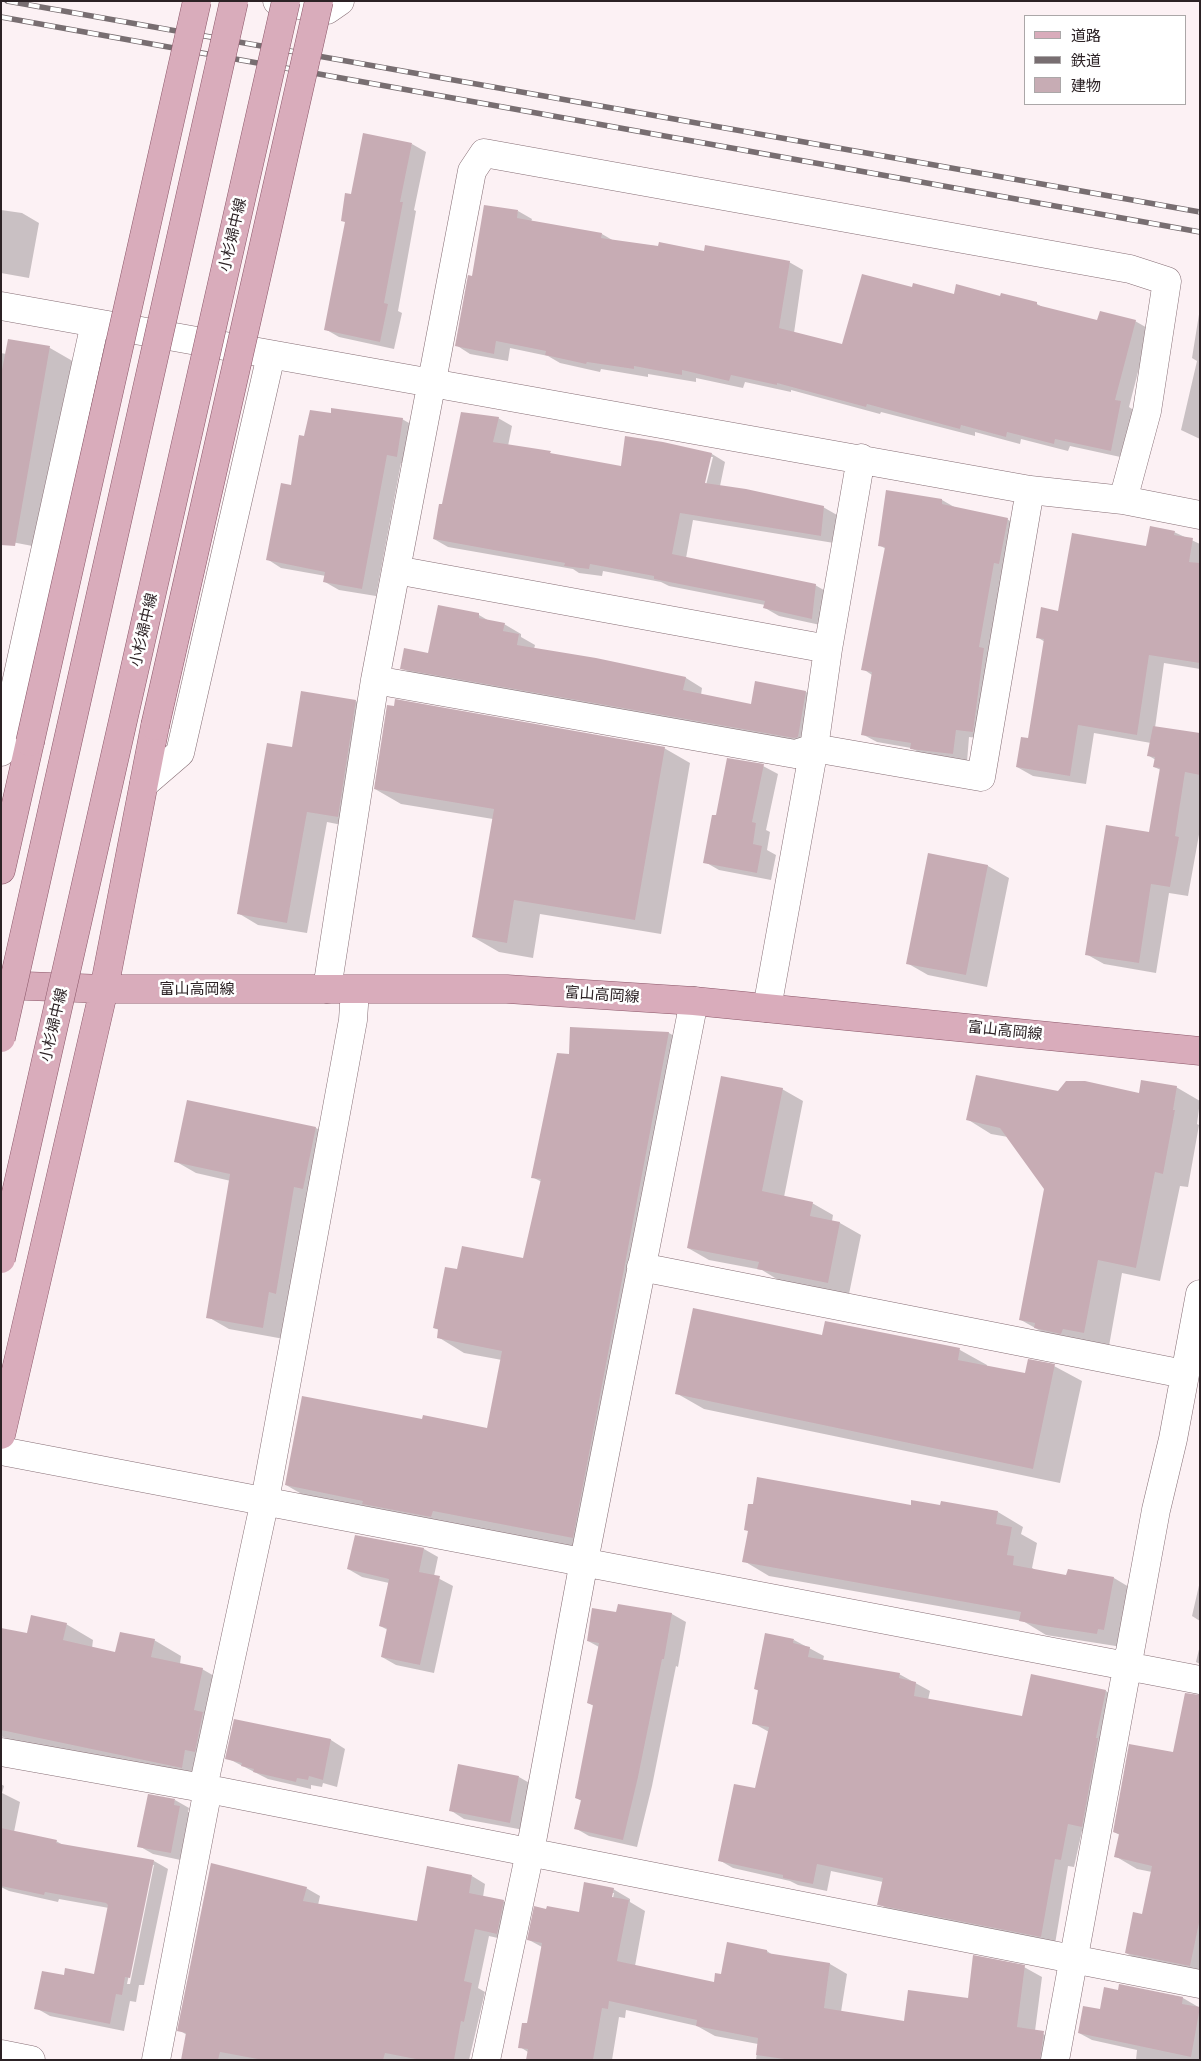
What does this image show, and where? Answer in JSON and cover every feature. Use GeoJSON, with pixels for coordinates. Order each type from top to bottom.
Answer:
{"type":"FeatureCollection","features":[{"type":"Feature","properties":{"kind":"main road"},"geometry":{"type":"LineString","coordinates":[[1,870],[6,820],[30,742],[197,1]]}},
{"type":"Feature","properties":{"kind":"main road"},"geometry":{"type":"LineString","coordinates":[[1,1038],[234,1]]}},
{"type":"Feature","properties":{"kind":"main road","name":"小杉婦中線"},"geometry":{"type":"LineString","coordinates":[[1,1259],[286,1]]}},
{"type":"Feature","properties":{"kind":"main road"},"geometry":{"type":"LineString","coordinates":[[1,1434],[104,989],[155,726],[318,1]]}},
{"type":"Feature","properties":{"kind":"main road","name":"富山高岡線"},"geometry":{"type":"LineString","coordinates":[[1,985],[104,989],[506,989],[694,1001],[1200,1051]]}},
{"type":"Feature","properties":{"kind":"street"},"geometry":{"type":"LineString","coordinates":[[277,1],[327,10],[340,1]]}},
{"type":"Feature","properties":{"kind":"street"},"geometry":{"type":"LineString","coordinates":[[327,988],[375,680],[472,171],[484,153],[1130,269],[1166,281],[1147,411],[1123,500]]}},
{"type":"Feature","properties":{"kind":"street"},"geometry":{"type":"LineString","coordinates":[[1,306],[861,458],[1030,490],[1123,500],[1200,515]]}},
{"type":"Feature","properties":{"kind":"street"},"geometry":{"type":"LineString","coordinates":[[1,752],[95,323]]}},
{"type":"Feature","properties":{"kind":"street"},"geometry":{"type":"LineString","coordinates":[[144,784],[180,753],[271,355]]}},
{"type":"Feature","properties":{"kind":"street"},"geometry":{"type":"LineString","coordinates":[[766,1008],[814,748],[828,649],[861,458]]}},
{"type":"Feature","properties":{"kind":"street"},"geometry":{"type":"LineString","coordinates":[[375,680],[794,754],[814,748],[981,777],[1030,490]]}},
{"type":"Feature","properties":{"kind":"street"},"geometry":{"type":"LineString","coordinates":[[396,570],[828,649]]}},
{"type":"Feature","properties":{"kind":"street"},"geometry":{"type":"LineString","coordinates":[[156,2060],[205,1788],[264,1500],[353,1020],[355,990]]}},
{"type":"Feature","properties":{"kind":"street"},"geometry":{"type":"LineString","coordinates":[[486,2060],[530,1852],[584,1561],[694,1001]]}},
{"type":"Feature","properties":{"kind":"street"},"geometry":{"type":"LineString","coordinates":[[641,1267],[1184,1374]]}},
{"type":"Feature","properties":{"kind":"street"},"geometry":{"type":"LineString","coordinates":[[1055,2060],[1156,1510],[1173,1439],[1200,1294]]}},
{"type":"Feature","properties":{"kind":"street"},"geometry":{"type":"LineString","coordinates":[[1,1451],[1200,1680]]}},
{"type":"Feature","properties":{"kind":"street"},"geometry":{"type":"LineString","coordinates":[[1,1752],[205,1788],[1200,1984]]}},
{"type":"Feature","properties":{"kind":"street"},"geometry":{"type":"LineString","coordinates":[[1,2054],[31,2060]]}},
{"type":"Feature","properties":{"kind":"building"},"geometry":{"type":"Polygon","coordinates":[[[363,133],[412,143],[400,202],[403,202],[384,303],[388,304],[380,342],[324,330],[345,222],[341,221],[345,193],[351,194],[363,133]]]}},
{"type":"Feature","properties":{"kind":"building"},"geometry":{"type":"Polygon","coordinates":[[[484,205],[518,210],[517,218],[602,233],[601,238],[658,246],[659,242],[704,251],[705,245],[790,261],[779,328],[842,344],[862,274],[912,287],[913,283],[954,294],[956,284],[1000,296],[1001,293],[1037,302],[1037,305],[1097,320],[1100,311],[1136,320],[1115,400],[1121,401],[1111,451],[1055,439],[1054,444],[1007,432],[1006,437],[961,425],[960,429],[867,404],[866,407],[777,383],[777,385],[731,375],[729,381],[682,370],[682,375],[634,366],[634,369],[587,362],[586,364],[545,355],[546,351],[496,341],[494,354],[455,346],[468,275],[472,276],[484,205]]]}},
{"type":"Feature","properties":{"kind":"building"},"geometry":{"type":"Polygon","coordinates":[[[8,339],[50,346],[15,546],[1,545],[1,375],[8,339]]]}},
{"type":"Feature","properties":{"kind":"building"},"geometry":{"type":"Polygon","coordinates":[[[331,408],[403,418],[397,457],[387,455],[362,589],[323,582],[325,572],[266,560],[281,483],[291,485],[299,435],[304,436],[310,410],[331,413],[331,408]]]}},
{"type":"Feature","properties":{"kind":"building"},"geometry":{"type":"Polygon","coordinates":[[[461,412],[499,417],[493,442],[551,451],[550,453],[621,466],[625,436],[712,453],[705,483],[746,489],[824,506],[821,536],[680,513],[672,554],[816,584],[812,619],[763,608],[765,601],[654,579],[654,576],[590,564],[589,569],[564,566],[565,563],[433,539],[439,504],[442,504],[461,412]]]}},
{"type":"Feature","properties":{"kind":"building"},"geometry":{"type":"Polygon","coordinates":[[[886,490],[942,499],[942,504],[1008,518],[999,564],[994,563],[979,647],[984,648],[973,732],[956,730],[953,754],[910,749],[911,743],[861,735],[872,672],[861,670],[885,547],[878,546],[886,490]]]}},
{"type":"Feature","properties":{"kind":"building"},"geometry":{"type":"Polygon","coordinates":[[[1150,526],[1175,531],[1174,535],[1193,538],[1189,562],[1200,563],[1200,663],[1149,655],[1137,735],[1078,725],[1070,776],[1016,767],[1021,737],[1028,738],[1044,639],[1036,638],[1041,607],[1058,611],[1072,533],[1146,546],[1150,526]]]}},
{"type":"Feature","properties":{"kind":"building"},"geometry":{"type":"Polygon","coordinates":[[[438,605],[479,613],[479,618],[505,623],[503,631],[519,634],[517,645],[596,658],[686,677],[683,690],[751,704],[755,681],[806,691],[798,737],[794,738],[400,669],[404,648],[428,653],[438,605]]]}},
{"type":"Feature","properties":{"kind":"building"},"geometry":{"type":"Polygon","coordinates":[[[301,691],[356,700],[338,817],[307,812],[287,923],[237,914],[267,743],[292,747],[301,691]]]}},
{"type":"Feature","properties":{"kind":"building"},"geometry":{"type":"Polygon","coordinates":[[[395,699],[665,747],[635,920],[514,900],[507,943],[472,937],[494,809],[374,789],[387,705],[394,706],[395,699]]]}},
{"type":"Feature","properties":{"kind":"building"},"geometry":{"type":"Polygon","coordinates":[[[1153,726],[1200,733],[1200,775],[1185,772],[1175,836],[1179,837],[1170,887],[1151,884],[1139,963],[1085,955],[1106,825],[1149,832],[1160,768],[1153,767],[1155,757],[1147,756],[1153,726]]]}},
{"type":"Feature","properties":{"kind":"building"},"geometry":{"type":"Polygon","coordinates":[[[727,758],[764,764],[752,822],[756,823],[753,844],[762,846],[757,873],[703,863],[712,815],[716,815],[727,758]]]}},
{"type":"Feature","properties":{"kind":"building"},"geometry":{"type":"Polygon","coordinates":[[[928,853],[988,865],[966,975],[906,964],[928,853]]]}},
{"type":"Feature","properties":{"kind":"building"},"geometry":{"type":"Polygon","coordinates":[[[570,1027],[669,1032],[573,1538],[433,1511],[431,1517],[362,1504],[363,1501],[285,1485],[302,1396],[422,1419],[423,1415],[487,1428],[502,1351],[437,1338],[438,1329],[433,1328],[445,1267],[457,1269],[462,1246],[523,1258],[541,1179],[531,1178],[557,1053],[569,1054],[570,1027]]]}},
{"type":"Feature","properties":{"kind":"building"},"geometry":{"type":"Polygon","coordinates":[[[976,1075],[1058,1091],[1066,1081],[1085,1081],[1139,1093],[1141,1080],[1177,1086],[1173,1110],[1175,1110],[1163,1174],[1155,1172],[1136,1268],[1098,1260],[1084,1333],[1063,1329],[1061,1334],[1034,1328],[1035,1323],[1019,1320],[1044,1189],[1000,1128],[966,1120],[976,1075]]]}},
{"type":"Feature","properties":{"kind":"building"},"geometry":{"type":"Polygon","coordinates":[[[721,1076],[783,1088],[762,1191],[813,1202],[810,1216],[840,1222],[828,1283],[757,1269],[759,1262],[687,1248],[721,1076]]]}},
{"type":"Feature","properties":{"kind":"building"},"geometry":{"type":"Polygon","coordinates":[[[187,1100],[316,1127],[303,1189],[294,1187],[276,1294],[269,1292],[263,1328],[206,1318],[230,1174],[174,1162],[187,1100]]]}},
{"type":"Feature","properties":{"kind":"building"},"geometry":{"type":"Polygon","coordinates":[[[693,1308],[822,1335],[825,1321],[960,1348],[958,1360],[1025,1373],[1028,1359],[1055,1364],[1033,1469],[675,1394],[693,1308]]]}},
{"type":"Feature","properties":{"kind":"building"},"geometry":{"type":"Polygon","coordinates":[[[757,1477],[911,1505],[911,1500],[940,1505],[941,1501],[998,1511],[996,1524],[1012,1527],[1007,1555],[1014,1556],[1013,1565],[1066,1575],[1068,1569],[1114,1577],[1104,1630],[1098,1629],[1097,1634],[1044,1626],[1019,1621],[1021,1612],[742,1562],[748,1531],[744,1530],[748,1504],[753,1504],[757,1477]]]}},
{"type":"Feature","properties":{"kind":"building"},"geometry":{"type":"Polygon","coordinates":[[[355,1535],[424,1548],[419,1572],[440,1576],[420,1665],[381,1657],[387,1628],[379,1626],[389,1579],[347,1569],[355,1535]]]}},
{"type":"Feature","properties":{"kind":"building"},"geometry":{"type":"Polygon","coordinates":[[[618,1604],[672,1613],[664,1659],[662,1659],[623,1840],[574,1829],[581,1800],[575,1798],[593,1705],[587,1703],[599,1643],[587,1641],[592,1608],[616,1612],[618,1604]]]}},
{"type":"Feature","properties":{"kind":"building"},"geometry":{"type":"Polygon","coordinates":[[[31,1615],[67,1623],[63,1640],[115,1652],[120,1632],[155,1639],[151,1657],[203,1668],[194,1710],[203,1712],[195,1752],[185,1750],[182,1768],[1,1730],[1,1628],[27,1633],[31,1615]]]}},
{"type":"Feature","properties":{"kind":"building"},"geometry":{"type":"Polygon","coordinates":[[[765,1633],[794,1639],[793,1643],[810,1647],[808,1657],[900,1673],[899,1678],[916,1682],[914,1696],[1022,1716],[1031,1674],[1106,1690],[1096,1738],[1098,1738],[1082,1827],[1068,1824],[1061,1860],[1055,1859],[1041,1937],[877,1905],[883,1878],[817,1864],[813,1884],[783,1878],[783,1875],[718,1861],[734,1784],[755,1788],[769,1727],[752,1724],[758,1690],[754,1689],[765,1633]]]}},
{"type":"Feature","properties":{"kind":"building"},"geometry":{"type":"Polygon","coordinates":[[[1185,1693],[1200,1695],[1200,1918],[1190,1966],[1125,1953],[1133,1912],[1142,1914],[1152,1866],[1114,1857],[1119,1834],[1113,1832],[1129,1744],[1173,1752],[1185,1693]]]}},
{"type":"Feature","properties":{"kind":"building"},"geometry":{"type":"Polygon","coordinates":[[[234,1719],[331,1739],[323,1780],[309,1776],[308,1780],[297,1778],[296,1782],[253,1772],[254,1769],[241,1766],[242,1763],[225,1759],[234,1719]]]}},
{"type":"Feature","properties":{"kind":"building"},"geometry":{"type":"Polygon","coordinates":[[[458,1764],[519,1776],[510,1823],[449,1811],[458,1764]]]}},
{"type":"Feature","properties":{"kind":"building"},"geometry":{"type":"Polygon","coordinates":[[[148,1794],[175,1799],[174,1805],[180,1806],[171,1853],[137,1847],[148,1794]]]}},
{"type":"Feature","properties":{"kind":"building"},"geometry":{"type":"Polygon","coordinates":[[[1,1828],[57,1840],[56,1843],[154,1860],[130,1978],[125,1977],[122,1995],[116,1994],[110,2024],[34,2009],[42,1971],[64,1975],[65,1968],[94,1974],[108,1905],[106,1903],[45,1892],[44,1895],[1,1886],[1,1828]]]}},
{"type":"Feature","properties":{"kind":"building"},"geometry":{"type":"Polygon","coordinates":[[[211,1863],[307,1887],[303,1901],[417,1921],[427,1866],[472,1875],[469,1893],[504,1900],[497,1934],[475,1929],[464,1981],[472,1983],[464,2022],[461,2021],[454,2060],[421,2060],[385,2053],[383,2060],[263,2060],[220,2052],[218,2060],[181,2060],[186,2033],[177,2031],[211,1863]]]}},
{"type":"Feature","properties":{"kind":"building"},"geometry":{"type":"Polygon","coordinates":[[[584,1882],[614,1888],[612,1897],[629,1900],[617,1961],[714,1982],[715,1973],[721,1974],[727,1942],[767,1950],[767,1953],[830,1963],[824,2008],[904,2021],[908,1990],[968,1998],[973,1955],[1025,1965],[1017,2027],[1044,2031],[1040,2060],[791,2060],[756,2055],[758,2038],[696,2026],[697,2020],[609,2001],[608,2009],[602,2008],[593,2060],[526,2060],[528,2049],[518,2048],[522,2023],[527,2023],[542,1943],[527,1940],[534,1906],[546,1909],[547,1906],[579,1912],[584,1882]]]}},
{"type":"Feature","properties":{"kind":"building"},"geometry":{"type":"Polygon","coordinates":[[[1119,1984],[1183,1997],[1182,2004],[1200,2007],[1191,2057],[1078,2033],[1083,2006],[1100,2009],[1104,1987],[1118,1990],[1119,1984]]]}},
{"type":"Feature","properties":{"kind":"railway"},"geometry":{"type":"LineString","coordinates":[[7,1],[1200,212]]}},
{"type":"Feature","properties":{"kind":"railway"},"geometry":{"type":"LineString","coordinates":[[1,17],[1200,232]]}}]}
